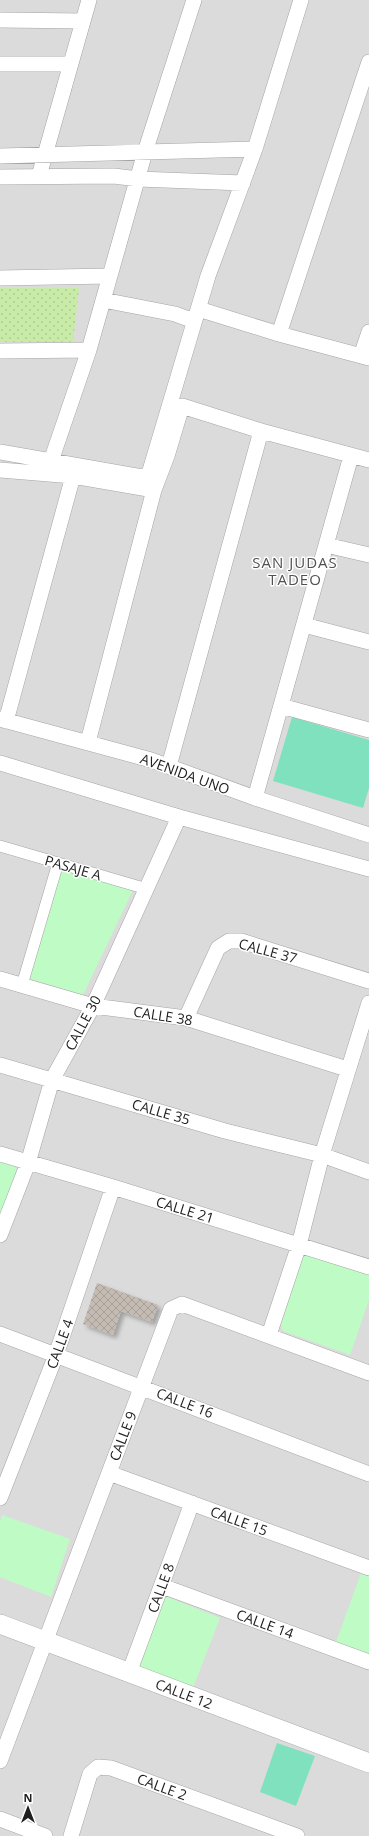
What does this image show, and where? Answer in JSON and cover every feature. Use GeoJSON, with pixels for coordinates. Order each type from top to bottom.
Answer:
{"type":"FeatureCollection","features":[{"type":"Feature","properties":{"kind":"street"},"geometry":{"type":"LineString","coordinates":[[39,176],[44,154],[90,0]]}},
{"type":"Feature","properties":{"kind":"street"},"geometry":{"type":"LineString","coordinates":[[51,461],[89,350],[145,152],[194,0]]}},
{"type":"Feature","properties":{"kind":"street"},"geometry":{"type":"LineString","coordinates":[[10,465],[51,461],[142,477],[149,474],[199,316],[208,276],[255,149],[301,0]]}},
{"type":"Feature","properties":{"kind":"street"},"geometry":{"type":"LineString","coordinates":[[0,20],[83,21]]}},
{"type":"Feature","properties":{"kind":"street"},"geometry":{"type":"LineString","coordinates":[[279,334],[369,62]]}},
{"type":"Feature","properties":{"kind":"street"},"geometry":{"type":"LineString","coordinates":[[0,64],[71,64]]}},
{"type":"Feature","properties":{"kind":"street"},"geometry":{"type":"LineString","coordinates":[[0,156],[255,149]]}},
{"type":"Feature","properties":{"kind":"street"},"geometry":{"type":"LineString","coordinates":[[0,177],[114,176],[138,179],[243,183]]}},
{"type":"Feature","properties":{"kind":"street"},"geometry":{"type":"LineString","coordinates":[[0,278],[110,276]]}},
{"type":"Feature","properties":{"kind":"street"},"geometry":{"type":"LineString","coordinates":[[103,300],[175,314],[199,316],[279,334],[365,357],[369,332]]}},
{"type":"Feature","properties":{"kind":"street"},"geometry":{"type":"LineString","coordinates":[[0,351],[89,350]]}},
{"type":"Feature","properties":{"kind":"street"},"geometry":{"type":"LineString","coordinates":[[88,742],[154,490],[167,456],[182,406],[261,431],[369,460]]}},
{"type":"Feature","properties":{"kind":"street"},"geometry":{"type":"LineString","coordinates":[[169,766],[261,431]]}},
{"type":"Feature","properties":{"kind":"street"},"geometry":{"type":"LineString","coordinates":[[0,452],[10,465],[154,490]]}},
{"type":"Feature","properties":{"kind":"street"},"geometry":{"type":"LineString","coordinates":[[255,798],[351,456]]}},
{"type":"Feature","properties":{"kind":"street"},"geometry":{"type":"LineString","coordinates":[[3,720],[73,476]]}},
{"type":"Feature","properties":{"kind":"street"},"geometry":{"type":"LineString","coordinates":[[326,545],[369,555]]}},
{"type":"Feature","properties":{"kind":"street"},"geometry":{"type":"LineString","coordinates":[[304,625],[369,642]]}},
{"type":"Feature","properties":{"kind":"street"},"geometry":{"type":"LineString","coordinates":[[281,706],[369,730]]}},
{"type":"Feature","properties":{"kind":"street","name":"AVENIDA UNO"},"geometry":{"type":"LineString","coordinates":[[3,720],[88,742],[169,766],[255,798],[369,835]]}},
{"type":"Feature","properties":{"kind":"street"},"geometry":{"type":"LineString","coordinates":[[0,763],[179,817],[369,869]]}},
{"type":"Feature","properties":{"kind":"street","name":"CALLE 30"},"geometry":{"type":"LineString","coordinates":[[0,1234],[28,1163],[52,1080],[93,1006],[179,817]]}},
{"type":"Feature","properties":{"kind":"street","name":"PASAJE A"},"geometry":{"type":"LineString","coordinates":[[0,846],[147,889]]}},
{"type":"Feature","properties":{"kind":"street"},"geometry":{"type":"LineString","coordinates":[[22,985],[58,863]]}},
{"type":"Feature","properties":{"kind":"street","name":"CALLE 37"},"geometry":{"type":"LineString","coordinates":[[186,1018],[218,948],[229,942],[241,941],[369,981]]}},
{"type":"Feature","properties":{"kind":"street","name":"CALLE 38"},"geometry":{"type":"LineString","coordinates":[[0,979],[93,1006],[186,1018],[347,1069]]}},
{"type":"Feature","properties":{"kind":"street"},"geometry":{"type":"LineString","coordinates":[[269,1335],[299,1245],[322,1155],[347,1069],[369,1003]]}},
{"type":"Feature","properties":{"kind":"street","name":"CALLE 35"},"geometry":{"type":"LineString","coordinates":[[0,1065],[225,1131],[322,1155],[369,1172]]}},
{"type":"Feature","properties":{"kind":"street","name":"CALLE 21"},"geometry":{"type":"LineString","coordinates":[[0,1154],[113,1187],[369,1267]]}},
{"type":"Feature","properties":{"kind":"street","name":"CALLE 4"},"geometry":{"type":"LineString","coordinates":[[0,1498],[56,1355],[113,1187]]}},
{"type":"Feature","properties":{"kind":"street","name":"CALLE 9"},"geometry":{"type":"LineString","coordinates":[[0,1761],[171,1309],[182,1304],[369,1373]]}},
{"type":"Feature","properties":{"kind":"street","name":"CALLE 16"},"geometry":{"type":"LineString","coordinates":[[0,1334],[369,1474]]}},
{"type":"Feature","properties":{"kind":"street","name":"CALLE 15"},"geometry":{"type":"LineString","coordinates":[[109,1473],[369,1568]]}},
{"type":"Feature","properties":{"kind":"street","name":"CALLE 8"},"geometry":{"type":"LineString","coordinates":[[129,1673],[192,1503]]}},
{"type":"Feature","properties":{"kind":"street","name":"CALLE 14"},"geometry":{"type":"LineString","coordinates":[[162,1586],[369,1662]]}},
{"type":"Feature","properties":{"kind":"street","name":"CALLE 12"},"geometry":{"type":"LineString","coordinates":[[0,1624],[369,1763]]}},
{"type":"Feature","properties":{"kind":"street","name":"CALLE 2"},"geometry":{"type":"LineString","coordinates":[[71,1836],[90,1774],[98,1767],[111,1768],[297,1836]]}},
{"type":"Feature","properties":{"kind":"street"},"geometry":{"type":"LineString","coordinates":[[0,1819],[45,1836]]}},
{"type":"Feature","properties":{"kind":"shaded area"},"geometry":{"type":"Polygon","coordinates":[[[0,0],[369,0],[369,1836],[0,1836],[0,0]]]}},
{"type":"Feature","properties":{"kind":"green space"},"geometry":{"type":"Polygon","coordinates":[[[0,288],[79,288],[73,342],[0,342],[0,288]]]}},
{"type":"Feature","properties":{"kind":"green space"},"geometry":{"type":"Polygon","coordinates":[[[292,717],[369,740],[369,788],[363,808],[273,781],[292,717]]]}},
{"type":"Feature","properties":{"kind":"green space"},"geometry":{"type":"Polygon","coordinates":[[[61,869],[134,888],[83,995],[27,978],[61,869]]]}},
{"type":"Feature","properties":{"kind":"green space"},"geometry":{"type":"Polygon","coordinates":[[[0,1161],[13,1165],[17,1169],[0,1215],[0,1161]]]}},
{"type":"Feature","properties":{"kind":"green space"},"geometry":{"type":"Polygon","coordinates":[[[307,1255],[369,1274],[369,1300],[350,1355],[283,1331],[280,1324],[302,1257],[307,1255]]]}},
{"type":"Feature","properties":{"kind":"green space"},"geometry":{"type":"Polygon","coordinates":[[[2,1515],[70,1539],[51,1597],[0,1577],[0,1522],[2,1515]]]}},
{"type":"Feature","properties":{"kind":"green space"},"geometry":{"type":"Polygon","coordinates":[[[361,1573],[369,1576],[369,1655],[336,1642],[361,1573]]]}},
{"type":"Feature","properties":{"kind":"green space"},"geometry":{"type":"Polygon","coordinates":[[[165,1596],[220,1618],[193,1688],[140,1668],[138,1661],[165,1596]]]}},
{"type":"Feature","properties":{"kind":"green space"},"geometry":{"type":"Polygon","coordinates":[[[277,1743],[315,1756],[296,1806],[260,1792],[277,1743]]]}},
{"type":"Feature","properties":{"kind":"building"},"geometry":{"type":"Polygon","coordinates":[[[97,1283],[158,1305],[152,1322],[121,1311],[113,1335],[83,1324],[97,1283]]]}},
{"type":"Feature","properties":{"kind":"district","name":"SAN JUDAS TADEO"},"geometry":{"type":"Point","coordinates":[295,572]}}]}
